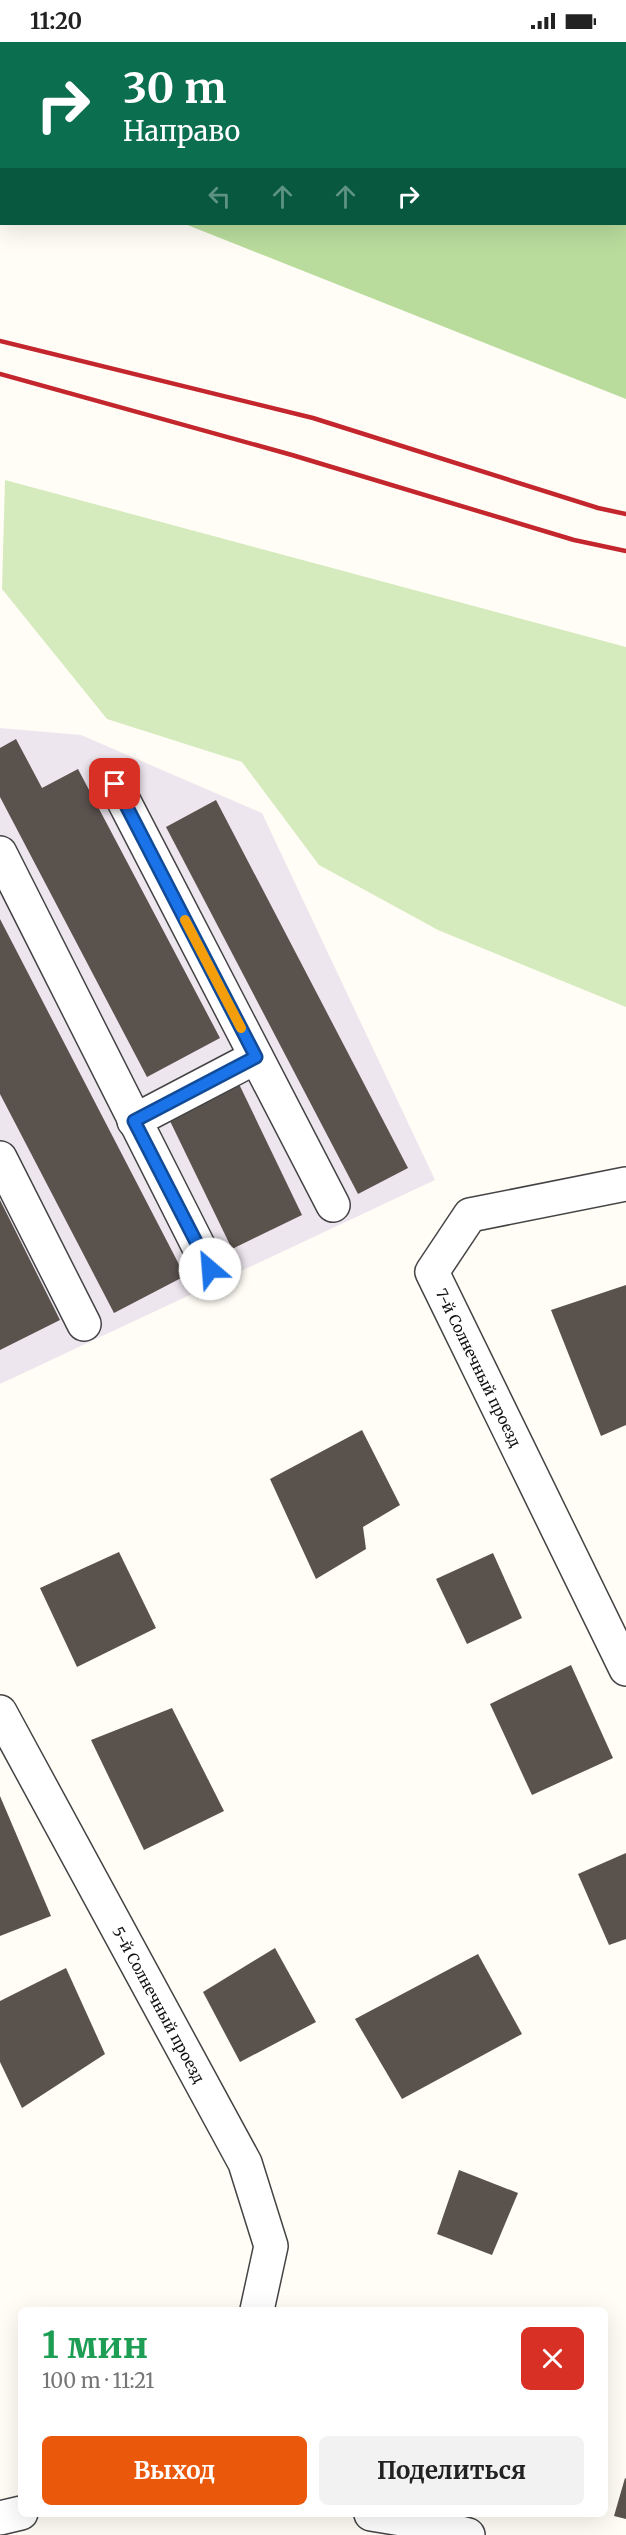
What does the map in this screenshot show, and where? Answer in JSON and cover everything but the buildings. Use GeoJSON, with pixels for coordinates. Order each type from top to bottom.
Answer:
{"type":"FeatureCollection","features":[{"type":"Feature","properties":{"kind":"street"},"geometry":{"type":"LineString","coordinates":[[115,784],[333,1205]]}},
{"type":"Feature","properties":{"kind":"street"},"geometry":{"type":"LineString","coordinates":[[0,853],[210,1269]]}},
{"type":"Feature","properties":{"kind":"street"},"geometry":{"type":"LineString","coordinates":[[134,1121],[256,1057]]}},
{"type":"Feature","properties":{"kind":"street"},"geometry":{"type":"LineString","coordinates":[[0,1158],[84,1324]]}},
{"type":"Feature","properties":{"kind":"street","name":"7-й Солнечный проезд"},"geometry":{"type":"LineString","coordinates":[[626,1184],[470,1215],[432,1272],[626,1669]]}},
{"type":"Feature","properties":{"kind":"street","name":"5-й Солнечный проезд"},"geometry":{"type":"LineString","coordinates":[[0,1712],[245,2163],[271,2246],[258,2307]]}},
{"type":"Feature","properties":{"kind":"street"},"geometry":{"type":"LineString","coordinates":[[0,2517],[18,2514]]}},
{"type":"Feature","properties":{"kind":"street"},"geometry":{"type":"LineString","coordinates":[[389,2517],[468,2535]]}},
{"type":"Feature","properties":{"kind":"shaded area"},"geometry":{"type":"Polygon","coordinates":[[[0,728],[81,735],[262,813],[435,1180],[0,1384],[0,728]]]}},
{"type":"Feature","properties":{"kind":"green space"},"geometry":{"type":"Polygon","coordinates":[[[188,225],[626,225],[626,399],[188,225]]]}},
{"type":"Feature","properties":{"kind":"green space"},"geometry":{"type":"Polygon","coordinates":[[[5,480],[626,647],[626,1007],[438,930],[319,865],[242,762],[107,719],[2,589],[5,480]]]}},
{"type":"Feature","properties":{"kind":"railway"},"geometry":{"type":"LineString","coordinates":[[0,341],[313,418],[598,508],[626,514]]}},
{"type":"Feature","properties":{"kind":"railway"},"geometry":{"type":"LineString","coordinates":[[0,374],[292,455],[574,540],[626,551]]}},
{"type":"Feature","properties":{"kind":"slow traffic"},"geometry":{"type":"LineString","coordinates":[[185,920],[241,1028]]}},
{"type":"Feature","properties":{"kind":"route"},"geometry":{"type":"LineString","coordinates":[[115,784],[256,1057],[134,1121],[210,1269]]}}]}
